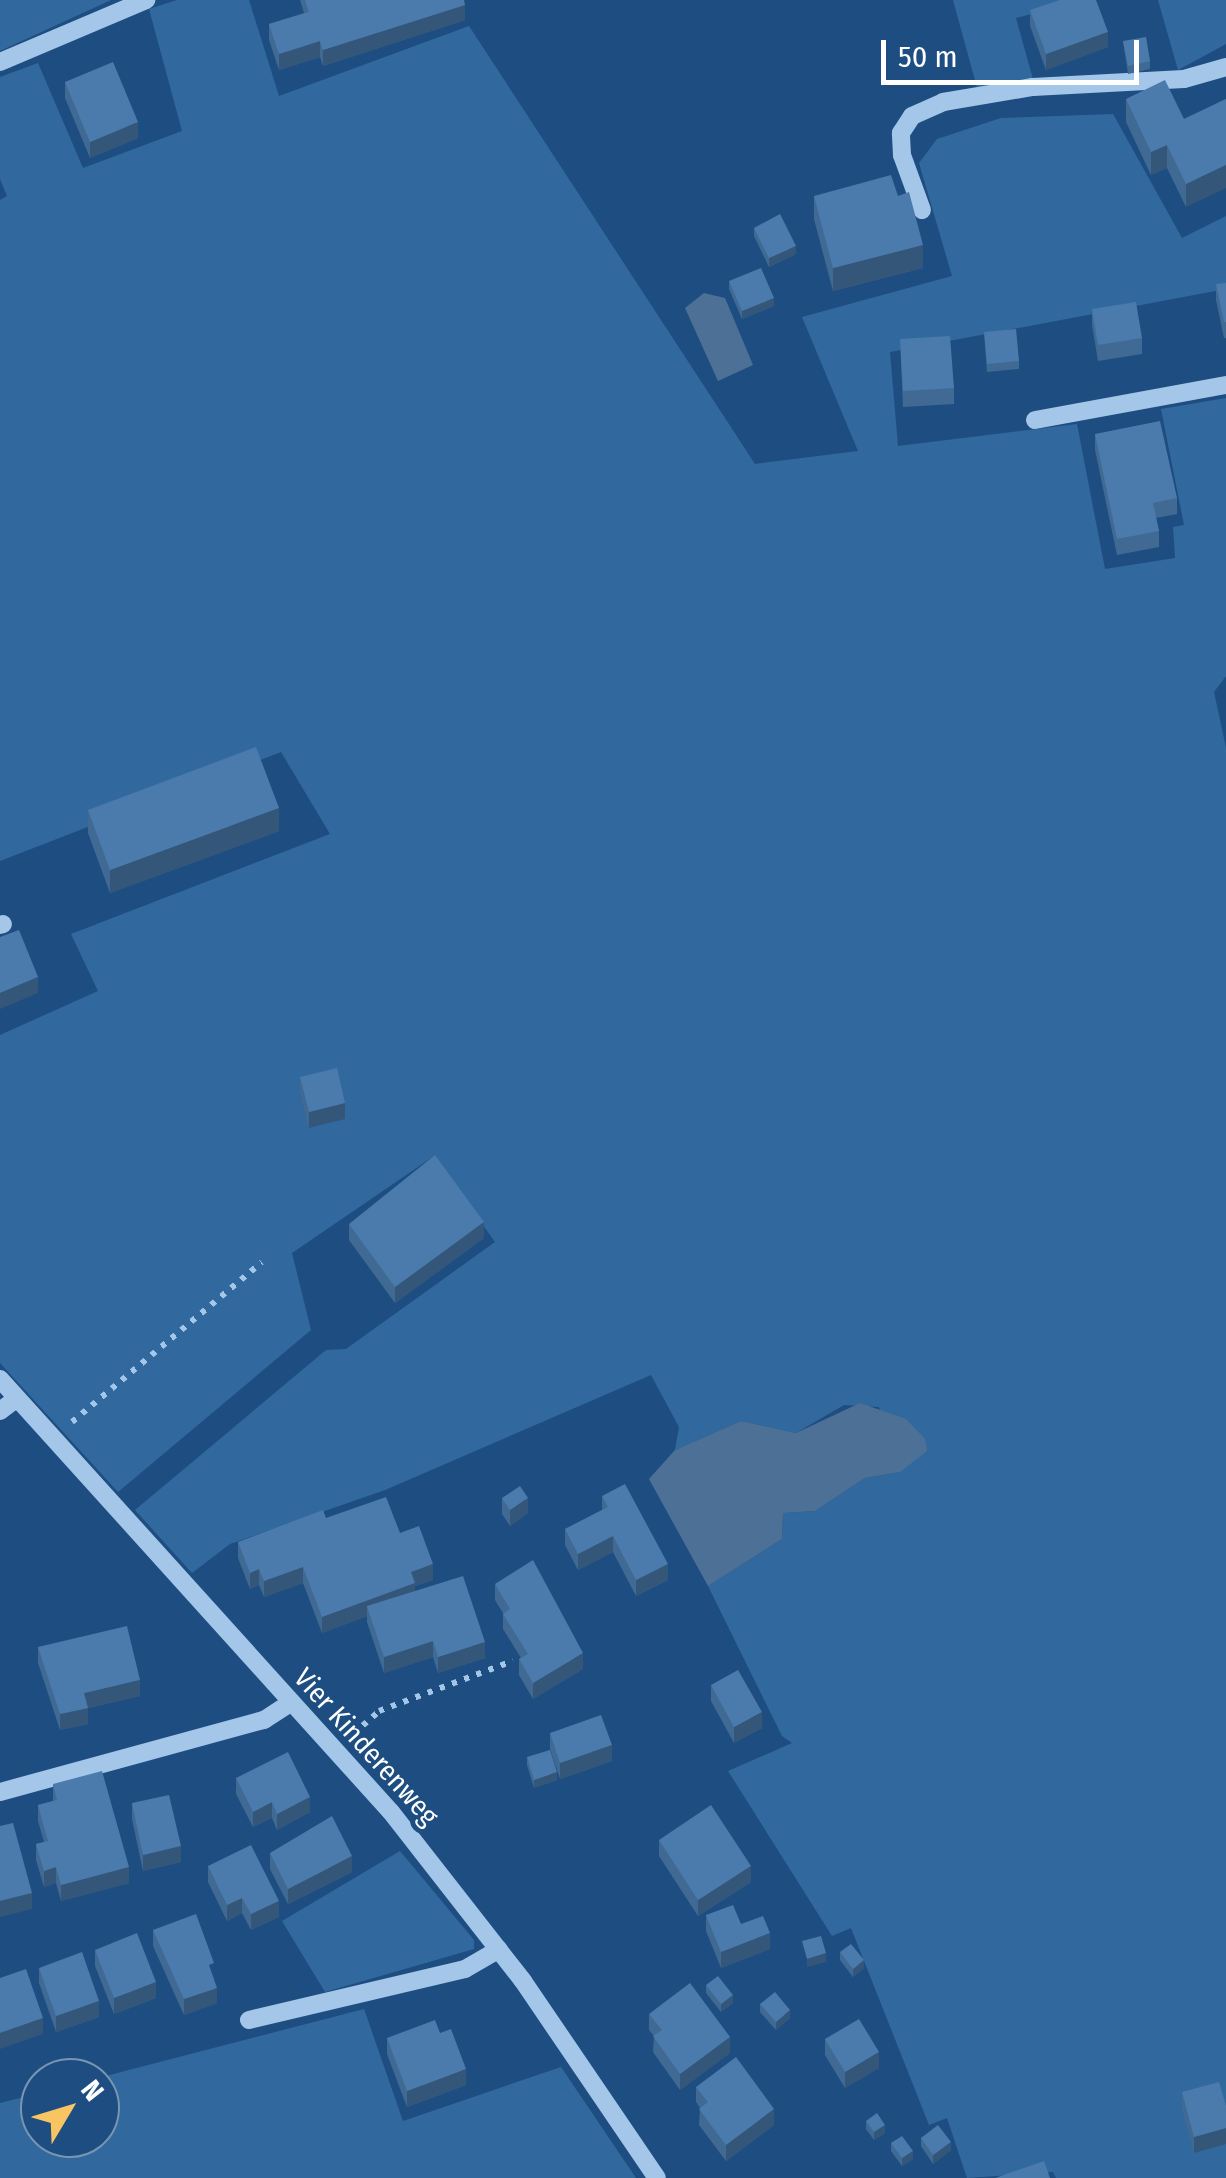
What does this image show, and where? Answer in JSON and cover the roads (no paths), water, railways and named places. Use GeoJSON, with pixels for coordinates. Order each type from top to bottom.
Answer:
{"type":"FeatureCollection","features":[{"type":"Feature","properties":{"kind":"street"},"geometry":{"type":"LineString","coordinates":[[0,62],[146,0]]}},
{"type":"Feature","properties":{"kind":"street"},"geometry":{"type":"LineString","coordinates":[[922,210],[902,155],[901,133],[912,116],[944,102],[1033,87],[1184,79],[1226,67]]}},
{"type":"Feature","properties":{"kind":"street"},"geometry":{"type":"LineString","coordinates":[[1035,420],[1226,385]]}},
{"type":"Feature","properties":{"kind":"street","name":"Vier Kinderenweg"},"geometry":{"type":"LineString","coordinates":[[0,1379],[56,1436],[334,1751],[500,1949],[657,2178]]}},
{"type":"Feature","properties":{"kind":"street"},"geometry":{"type":"LineString","coordinates":[[0,1411],[17,1398]]}},
{"type":"Feature","properties":{"kind":"street"},"geometry":{"type":"LineString","coordinates":[[0,1792],[264,1720],[290,1703]]}},
{"type":"Feature","properties":{"kind":"street"},"geometry":{"type":"LineString","coordinates":[[249,2020],[464,1969],[500,1949]]}}]}
